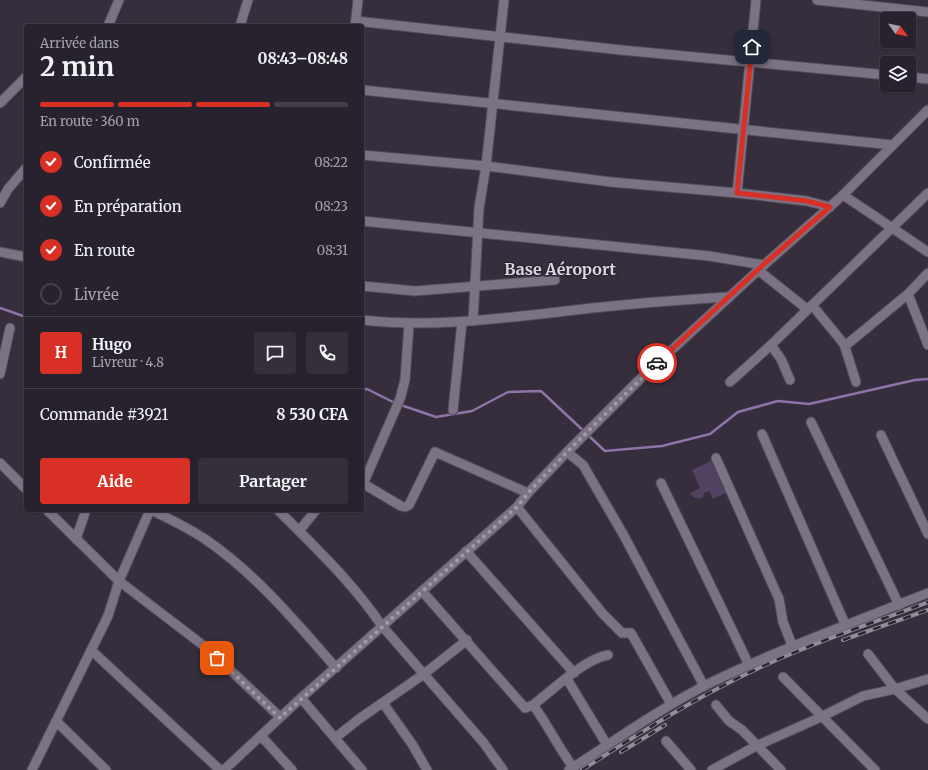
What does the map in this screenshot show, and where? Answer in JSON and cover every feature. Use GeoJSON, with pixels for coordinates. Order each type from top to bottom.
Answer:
{"type":"FeatureCollection","features":[{"type":"Feature","properties":{"kind":"street"},"geometry":{"type":"LineString","coordinates":[[109,24],[119,0]]}},
{"type":"Feature","properties":{"kind":"street"},"geometry":{"type":"LineString","coordinates":[[241,24],[248,0]]}},
{"type":"Feature","properties":{"kind":"street"},"geometry":{"type":"LineString","coordinates":[[358,0],[355,23],[750,63],[796,65],[880,74]]}},
{"type":"Feature","properties":{"kind":"street"},"geometry":{"type":"LineString","coordinates":[[473,321],[478,232],[504,0]]}},
{"type":"Feature","properties":{"kind":"street"},"geometry":{"type":"LineString","coordinates":[[737,193],[756,0]]}},
{"type":"Feature","properties":{"kind":"street"},"geometry":{"type":"LineString","coordinates":[[817,0],[928,12]]}},
{"type":"Feature","properties":{"kind":"street"},"geometry":{"type":"LineString","coordinates":[[916,78],[928,79]]}},
{"type":"Feature","properties":{"kind":"street"},"geometry":{"type":"LineString","coordinates":[[0,103],[24,79]]}},
{"type":"Feature","properties":{"kind":"street"},"geometry":{"type":"LineString","coordinates":[[364,90],[744,128],[893,145]]}},
{"type":"Feature","properties":{"kind":"street"},"geometry":{"type":"LineString","coordinates":[[224,770],[301,698],[517,507],[528,493],[567,452],[655,365],[843,195],[928,110]]}},
{"type":"Feature","properties":{"kind":"street"},"geometry":{"type":"LineString","coordinates":[[364,155],[486,166],[556,176],[737,193],[807,201],[830,207]]}},
{"type":"Feature","properties":{"kind":"street"},"geometry":{"type":"LineString","coordinates":[[0,203],[4,186],[24,170]]}},
{"type":"Feature","properties":{"kind":"street"},"geometry":{"type":"LineString","coordinates":[[730,382],[928,193]]}},
{"type":"Feature","properties":{"kind":"street"},"geometry":{"type":"LineString","coordinates":[[843,195],[928,252]]}},
{"type":"Feature","properties":{"kind":"street"},"geometry":{"type":"LineString","coordinates":[[364,221],[709,256],[761,268],[809,307],[845,346],[856,382]]}},
{"type":"Feature","properties":{"kind":"street"},"geometry":{"type":"LineString","coordinates":[[0,252],[24,257]]}},
{"type":"Feature","properties":{"kind":"street"},"geometry":{"type":"LineString","coordinates":[[845,346],[908,294],[928,273]]}},
{"type":"Feature","properties":{"kind":"street"},"geometry":{"type":"LineString","coordinates":[[364,286],[415,291],[555,280]]}},
{"type":"Feature","properties":{"kind":"street"},"geometry":{"type":"LineString","coordinates":[[908,294],[928,342]]}},
{"type":"Feature","properties":{"kind":"street"},"geometry":{"type":"LineString","coordinates":[[364,320],[409,324],[462,322],[671,300],[730,297]]}},
{"type":"Feature","properties":{"kind":"street"},"geometry":{"type":"LineString","coordinates":[[453,410],[462,322]]}},
{"type":"Feature","properties":{"kind":"street"},"geometry":{"type":"LineString","coordinates":[[364,479],[400,399],[405,380],[409,324]]}},
{"type":"Feature","properties":{"kind":"street"},"geometry":{"type":"LineString","coordinates":[[0,374],[10,328]]}},
{"type":"Feature","properties":{"kind":"street"},"geometry":{"type":"LineString","coordinates":[[771,344],[781,358],[790,380]]}},
{"type":"Feature","properties":{"kind":"street"},"geometry":{"type":"LineString","coordinates":[[811,422],[899,605]]}},
{"type":"Feature","properties":{"kind":"street"},"geometry":{"type":"LineString","coordinates":[[762,434],[845,624]]}},
{"type":"Feature","properties":{"kind":"street"},"geometry":{"type":"LineString","coordinates":[[881,435],[928,534]]}},
{"type":"Feature","properties":{"kind":"street"},"geometry":{"type":"LineString","coordinates":[[364,484],[405,507],[409,504],[435,452],[528,493]]}},
{"type":"Feature","properties":{"kind":"street"},"geometry":{"type":"LineString","coordinates":[[567,452],[583,465],[623,534],[704,686]]}},
{"type":"Feature","properties":{"kind":"street"},"geometry":{"type":"LineString","coordinates":[[716,458],[779,599],[783,622],[792,645]]}},
{"type":"Feature","properties":{"kind":"street"},"geometry":{"type":"LineString","coordinates":[[0,464],[24,487]]}},
{"type":"Feature","properties":{"kind":"street"},"geometry":{"type":"LineString","coordinates":[[661,483],[749,665]]}},
{"type":"Feature","properties":{"kind":"street"},"geometry":{"type":"LineString","coordinates":[[517,507],[603,614],[622,633],[631,633],[671,704]]}},
{"type":"Feature","properties":{"kind":"street"},"geometry":{"type":"LineString","coordinates":[[49,512],[120,581],[208,649],[280,718]]}},
{"type":"Feature","properties":{"kind":"street"},"geometry":{"type":"LineString","coordinates":[[76,539],[85,512]]}},
{"type":"Feature","properties":{"kind":"street"},"geometry":{"type":"LineString","coordinates":[[32,770],[108,616],[120,581],[150,512]]}},
{"type":"Feature","properties":{"kind":"street"},"geometry":{"type":"LineString","coordinates":[[155,512],[180,524],[206,540],[234,562],[288,612],[336,668]]}},
{"type":"Feature","properties":{"kind":"street"},"geometry":{"type":"LineString","coordinates":[[280,512],[346,579],[368,605],[382,626],[483,742],[503,770]]}},
{"type":"Feature","properties":{"kind":"street"},"geometry":{"type":"LineString","coordinates":[[299,531],[314,512]]}},
{"type":"Feature","properties":{"kind":"street"},"geometry":{"type":"LineString","coordinates":[[466,551],[574,673]]}},
{"type":"Feature","properties":{"kind":"street"},"geometry":{"type":"LineString","coordinates":[[422,591],[466,640],[523,708],[528,708],[533,705],[594,658],[608,655]]}},
{"type":"Feature","properties":{"kind":"street"},"geometry":{"type":"LineString","coordinates":[[533,705],[549,728],[571,769],[671,704],[704,686],[792,645],[928,593]]}},
{"type":"Feature","properties":{"kind":"street"},"geometry":{"type":"LineString","coordinates":[[335,738],[424,674],[466,640]]}},
{"type":"Feature","properties":{"kind":"street"},"geometry":{"type":"LineString","coordinates":[[91,650],[220,770]]}},
{"type":"Feature","properties":{"kind":"street"},"geometry":{"type":"LineString","coordinates":[[868,654],[895,689],[928,719]]}},
{"type":"Feature","properties":{"kind":"street"},"geometry":{"type":"LineString","coordinates":[[782,676],[875,770]]}},
{"type":"Feature","properties":{"kind":"street"},"geometry":{"type":"LineString","coordinates":[[566,679],[607,745]]}},
{"type":"Feature","properties":{"kind":"street"},"geometry":{"type":"LineString","coordinates":[[712,770],[756,746],[821,717],[863,696],[895,689],[928,679]]}},
{"type":"Feature","properties":{"kind":"street"},"geometry":{"type":"LineString","coordinates":[[301,698],[362,770]]}},
{"type":"Feature","properties":{"kind":"street"},"geometry":{"type":"LineString","coordinates":[[383,703],[412,744],[427,770]]}},
{"type":"Feature","properties":{"kind":"street"},"geometry":{"type":"LineString","coordinates":[[716,705],[729,721],[742,730],[781,770]]}},
{"type":"Feature","properties":{"kind":"street"},"geometry":{"type":"LineString","coordinates":[[56,721],[106,770]]}},
{"type":"Feature","properties":{"kind":"street"},"geometry":{"type":"LineString","coordinates":[[261,736],[292,770]]}},
{"type":"Feature","properties":{"kind":"street"},"geometry":{"type":"LineString","coordinates":[[666,741],[691,770]]}},
{"type":"Feature","properties":{"kind":"shaded area"},"geometry":{"type":"Polygon","coordinates":[[[711,461],[726,493],[713,499],[709,491],[704,493],[703,497],[699,499],[693,497],[690,493],[700,488],[692,470],[711,461]]]}},
{"type":"Feature","properties":{"kind":"waterway"},"geometry":{"type":"LineString","coordinates":[[0,308],[24,316]]}},
{"type":"Feature","properties":{"kind":"waterway"},"geometry":{"type":"LineString","coordinates":[[364,390],[367,389],[395,403],[436,417],[472,411],[508,392],[541,391],[605,451],[662,446],[710,434],[738,412],[778,401],[809,404],[915,380],[928,379]]}},
{"type":"Feature","properties":{"kind":"railway"},"geometry":{"type":"LineString","coordinates":[[582,770],[681,708],[759,668],[803,649],[928,602]]}},
{"type":"Feature","properties":{"kind":"railway"},"geometry":{"type":"LineString","coordinates":[[843,640],[928,610]]}},
{"type":"Feature","properties":{"kind":"railway"},"geometry":{"type":"LineString","coordinates":[[621,752],[665,725]]}},
{"type":"Feature","properties":{"kind":"way so far"},"geometry":{"type":"LineString","coordinates":[[217,658],[280,718],[517,507],[549,470],[657,363]]}},
{"type":"Feature","properties":{"kind":"district","name":"Base Aéroport"},"geometry":{"type":"Point","coordinates":[560,269]}},
{"type":"Feature","properties":{"kind":"route"},"geometry":{"type":"LineString","coordinates":[[657,363],[764,264],[830,207],[807,201],[737,193],[752,47]]}}]}
